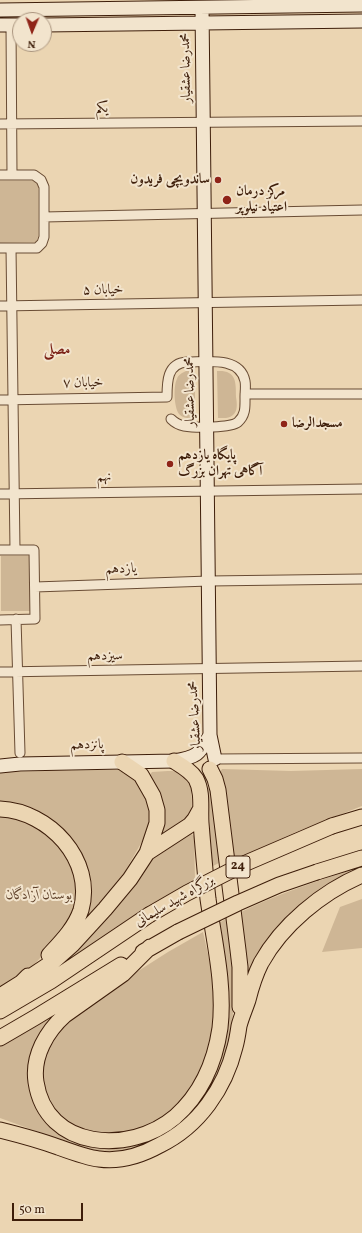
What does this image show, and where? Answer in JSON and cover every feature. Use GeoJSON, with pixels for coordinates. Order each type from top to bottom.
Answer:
{"type":"FeatureCollection","features":[{"type":"Feature","properties":{"kind":"highway"},"geometry":{"type":"LineString","coordinates":[[150,947],[123,974],[65,1015],[57,1023],[46,1036],[36,1063],[35,1075],[37,1088],[48,1114],[67,1130],[91,1140],[123,1140],[139,1136],[162,1126],[174,1117],[185,1106],[204,1080],[212,1063],[217,1044],[222,1000],[219,966],[204,867],[200,789],[196,778],[174,761]]}},
{"type":"Feature","properties":{"kind":"highway"},"geometry":{"type":"LineString","coordinates":[[0,996],[54,962],[72,945],[130,879],[147,853],[157,823],[157,810],[153,796],[141,776],[122,762]]}},
{"type":"Feature","properties":{"kind":"highway"},"geometry":{"type":"LineString","coordinates":[[200,789],[212,764]]}},
{"type":"Feature","properties":{"kind":"highway"},"geometry":{"type":"LineString","coordinates":[[212,764],[218,790],[239,955],[239,1026]]}},
{"type":"Feature","properties":{"kind":"highway"},"geometry":{"type":"LineString","coordinates":[[0,809],[28,815],[43,823],[58,834],[68,845],[82,871],[83,883],[81,908],[74,926],[45,959],[21,983]]}},
{"type":"Feature","properties":{"kind":"highway"},"geometry":{"type":"LineString","coordinates":[[147,853],[190,825],[195,820],[200,810]]}},
{"type":"Feature","properties":{"kind":"highway","name":"بزرگراه شهید سلیمانی"},"geometry":{"type":"LineString","coordinates":[[0,1011],[51,981],[149,915],[186,893],[246,863],[332,826],[362,817]]}},
{"type":"Feature","properties":{"kind":"highway","name":"بزرگراه شهید سلیمانی"},"geometry":{"type":"LineString","coordinates":[[0,1038],[150,947],[178,932],[279,885],[362,858]]}},
{"type":"Feature","properties":{"kind":"highway"},"geometry":{"type":"LineString","coordinates":[[0,1130],[99,1159],[125,1158],[149,1151],[171,1140],[192,1123],[207,1106],[217,1092],[227,1073],[235,1047],[239,1026],[253,983],[268,952],[280,936],[313,904],[342,884],[362,875]]}},
{"type":"Feature","properties":{"kind":"highway"},"geometry":{"type":"LineString","coordinates":[[0,1124],[31,1138]]}},
{"type":"Feature","properties":{"kind":"main road"},"geometry":{"type":"LineString","coordinates":[[0,10],[202,8],[251,3],[362,5]]}},
{"type":"Feature","properties":{"kind":"main road"},"geometry":{"type":"LineString","coordinates":[[251,3],[251,22]]}},
{"type":"Feature","properties":{"kind":"main road","name":"محمدرضا عشقیار"},"geometry":{"type":"LineString","coordinates":[[202,8],[210,735],[212,764]]}},
{"type":"Feature","properties":{"kind":"main road"},"geometry":{"type":"LineString","coordinates":[[52,25],[362,21]]}},
{"type":"Feature","properties":{"kind":"main road","name":"پانزدهم"},"geometry":{"type":"LineString","coordinates":[[0,766],[20,764],[174,761],[190,758],[199,753],[210,735]]}},
{"type":"Feature","properties":{"kind":"street"},"geometry":{"type":"LineString","coordinates":[[10,25],[12,175]]}},
{"type":"Feature","properties":{"kind":"street","name":"یکم"},"geometry":{"type":"LineString","coordinates":[[0,124],[362,121]]}},
{"type":"Feature","properties":{"kind":"street"},"geometry":{"type":"LineString","coordinates":[[0,175],[34,175],[41,180],[44,187],[44,240],[41,245],[34,248],[0,248]]}},
{"type":"Feature","properties":{"kind":"street"},"geometry":{"type":"LineString","coordinates":[[44,217],[362,210]]}},
{"type":"Feature","properties":{"kind":"street"},"geometry":{"type":"LineString","coordinates":[[11,248],[15,550]]}},
{"type":"Feature","properties":{"kind":"street","name":"خیابان ۵"},"geometry":{"type":"LineString","coordinates":[[0,306],[362,300]]}},
{"type":"Feature","properties":{"kind":"street","name":"خیابان ۷"},"geometry":{"type":"LineString","coordinates":[[0,400],[167,397],[167,378],[173,369],[184,362],[206,362]]}},
{"type":"Feature","properties":{"kind":"street"},"geometry":{"type":"LineString","coordinates":[[172,419],[184,426],[232,426],[239,421],[244,413],[245,382],[243,376],[236,367],[225,362],[206,362]]}},
{"type":"Feature","properties":{"kind":"street"},"geometry":{"type":"LineString","coordinates":[[245,394],[362,394]]}},
{"type":"Feature","properties":{"kind":"street","name":"نهم"},"geometry":{"type":"LineString","coordinates":[[0,494],[362,489]]}},
{"type":"Feature","properties":{"kind":"street"},"geometry":{"type":"LineString","coordinates":[[0,550],[34,550],[35,587],[35,619],[0,620]]}},
{"type":"Feature","properties":{"kind":"street","name":"یازدهم"},"geometry":{"type":"LineString","coordinates":[[35,587],[208,581],[362,579]]}},
{"type":"Feature","properties":{"kind":"street"},"geometry":{"type":"LineString","coordinates":[[16,619],[20,753]]}},
{"type":"Feature","properties":{"kind":"street","name":"سیزدهم"},"geometry":{"type":"LineString","coordinates":[[0,672],[362,666]]}},
{"type":"Feature","properties":{"kind":"street"},"geometry":{"type":"LineString","coordinates":[[212,764],[362,758]]}},
{"type":"Feature","properties":{"kind":"green space"},"geometry":{"type":"Polygon","coordinates":[[[0,181],[33,181],[37,183],[38,237],[36,242],[0,243],[0,181]]]}},
{"type":"Feature","properties":{"kind":"green space"},"geometry":{"type":"Polygon","coordinates":[[[186,371],[195,371],[195,418],[187,418],[180,415],[175,403],[176,382],[179,375],[186,371]]]}},
{"type":"Feature","properties":{"kind":"green space"},"geometry":{"type":"Polygon","coordinates":[[[217,371],[228,372],[235,381],[237,404],[235,413],[228,418],[218,418],[217,371]]]}},
{"type":"Feature","properties":{"kind":"green space"},"geometry":{"type":"Polygon","coordinates":[[[1,556],[29,556],[30,611],[1,611],[1,556]]]}},
{"type":"Feature","properties":{"kind":"green space"},"geometry":{"type":"Polygon","coordinates":[[[222,769],[291,771],[362,769],[362,806],[296,832],[230,862],[220,772],[222,769]]]}},
{"type":"Feature","properties":{"kind":"green space"},"geometry":{"type":"Polygon","coordinates":[[[126,770],[148,794],[150,814],[148,831],[111,896],[90,921],[78,925],[79,852],[0,803],[0,772],[126,770]]]}},
{"type":"Feature","properties":{"kind":"green space"},"geometry":{"type":"Polygon","coordinates":[[[168,771],[182,773],[187,778],[192,796],[192,821],[153,845],[148,777],[152,772],[168,771]]]}},
{"type":"Feature","properties":{"kind":"green space"},"geometry":{"type":"Polygon","coordinates":[[[211,787],[219,863],[211,867],[209,805],[205,795],[207,789],[211,787]]]}},
{"type":"Feature","properties":{"kind":"green space","name":"بوستان آزادگان"},"geometry":{"type":"Polygon","coordinates":[[[0,814],[7,814],[47,830],[68,851],[79,884],[75,914],[52,945],[31,968],[0,988],[0,814]]]}},
{"type":"Feature","properties":{"kind":"green space"},"geometry":{"type":"Polygon","coordinates":[[[189,832],[194,836],[195,880],[170,894],[121,926],[57,972],[29,984],[154,855],[189,832]]]}},
{"type":"Feature","properties":{"kind":"green space"},"geometry":{"type":"Polygon","coordinates":[[[362,867],[362,871],[313,900],[244,999],[237,914],[298,888],[362,867]]]}},
{"type":"Feature","properties":{"kind":"green space"},"geometry":{"type":"Polygon","coordinates":[[[362,899],[362,948],[322,952],[340,907],[362,899]]]}},
{"type":"Feature","properties":{"kind":"green space"},"geometry":{"type":"Polygon","coordinates":[[[227,918],[235,984],[232,1026],[223,1063],[209,1093],[187,1118],[170,1132],[140,1147],[124,1151],[108,1152],[85,1149],[0,1118],[0,1046],[42,1023],[113,976],[65,1011],[32,1066],[64,1133],[145,1138],[212,1072],[219,923],[227,918]]]}},
{"type":"Feature","properties":{"kind":"green space"},"geometry":{"type":"Polygon","coordinates":[[[203,932],[212,972],[215,1000],[212,1051],[184,1102],[142,1132],[91,1136],[54,1114],[39,1077],[49,1037],[82,1007],[168,952],[203,932]]]}},
{"type":"Feature","properties":{"kind":"place","name":"ساندویچی فریدون"},"geometry":{"type":"Point","coordinates":[218,180]}},
{"type":"Feature","properties":{"kind":"place","name":"مرکز درمان اعتیاد نیلوپر"},"geometry":{"type":"Point","coordinates":[227,200]}},
{"type":"Feature","properties":{"kind":"place","name":"مسجدالرضا"},"geometry":{"type":"Point","coordinates":[284,424]}},
{"type":"Feature","properties":{"kind":"place","name":"پایگاه یازدهم آگاهی تهران بزرگ"},"geometry":{"type":"Point","coordinates":[170,464]}},
{"type":"Feature","properties":{"kind":"district","name":"مصلی"},"geometry":{"type":"Point","coordinates":[57,351]}}]}
